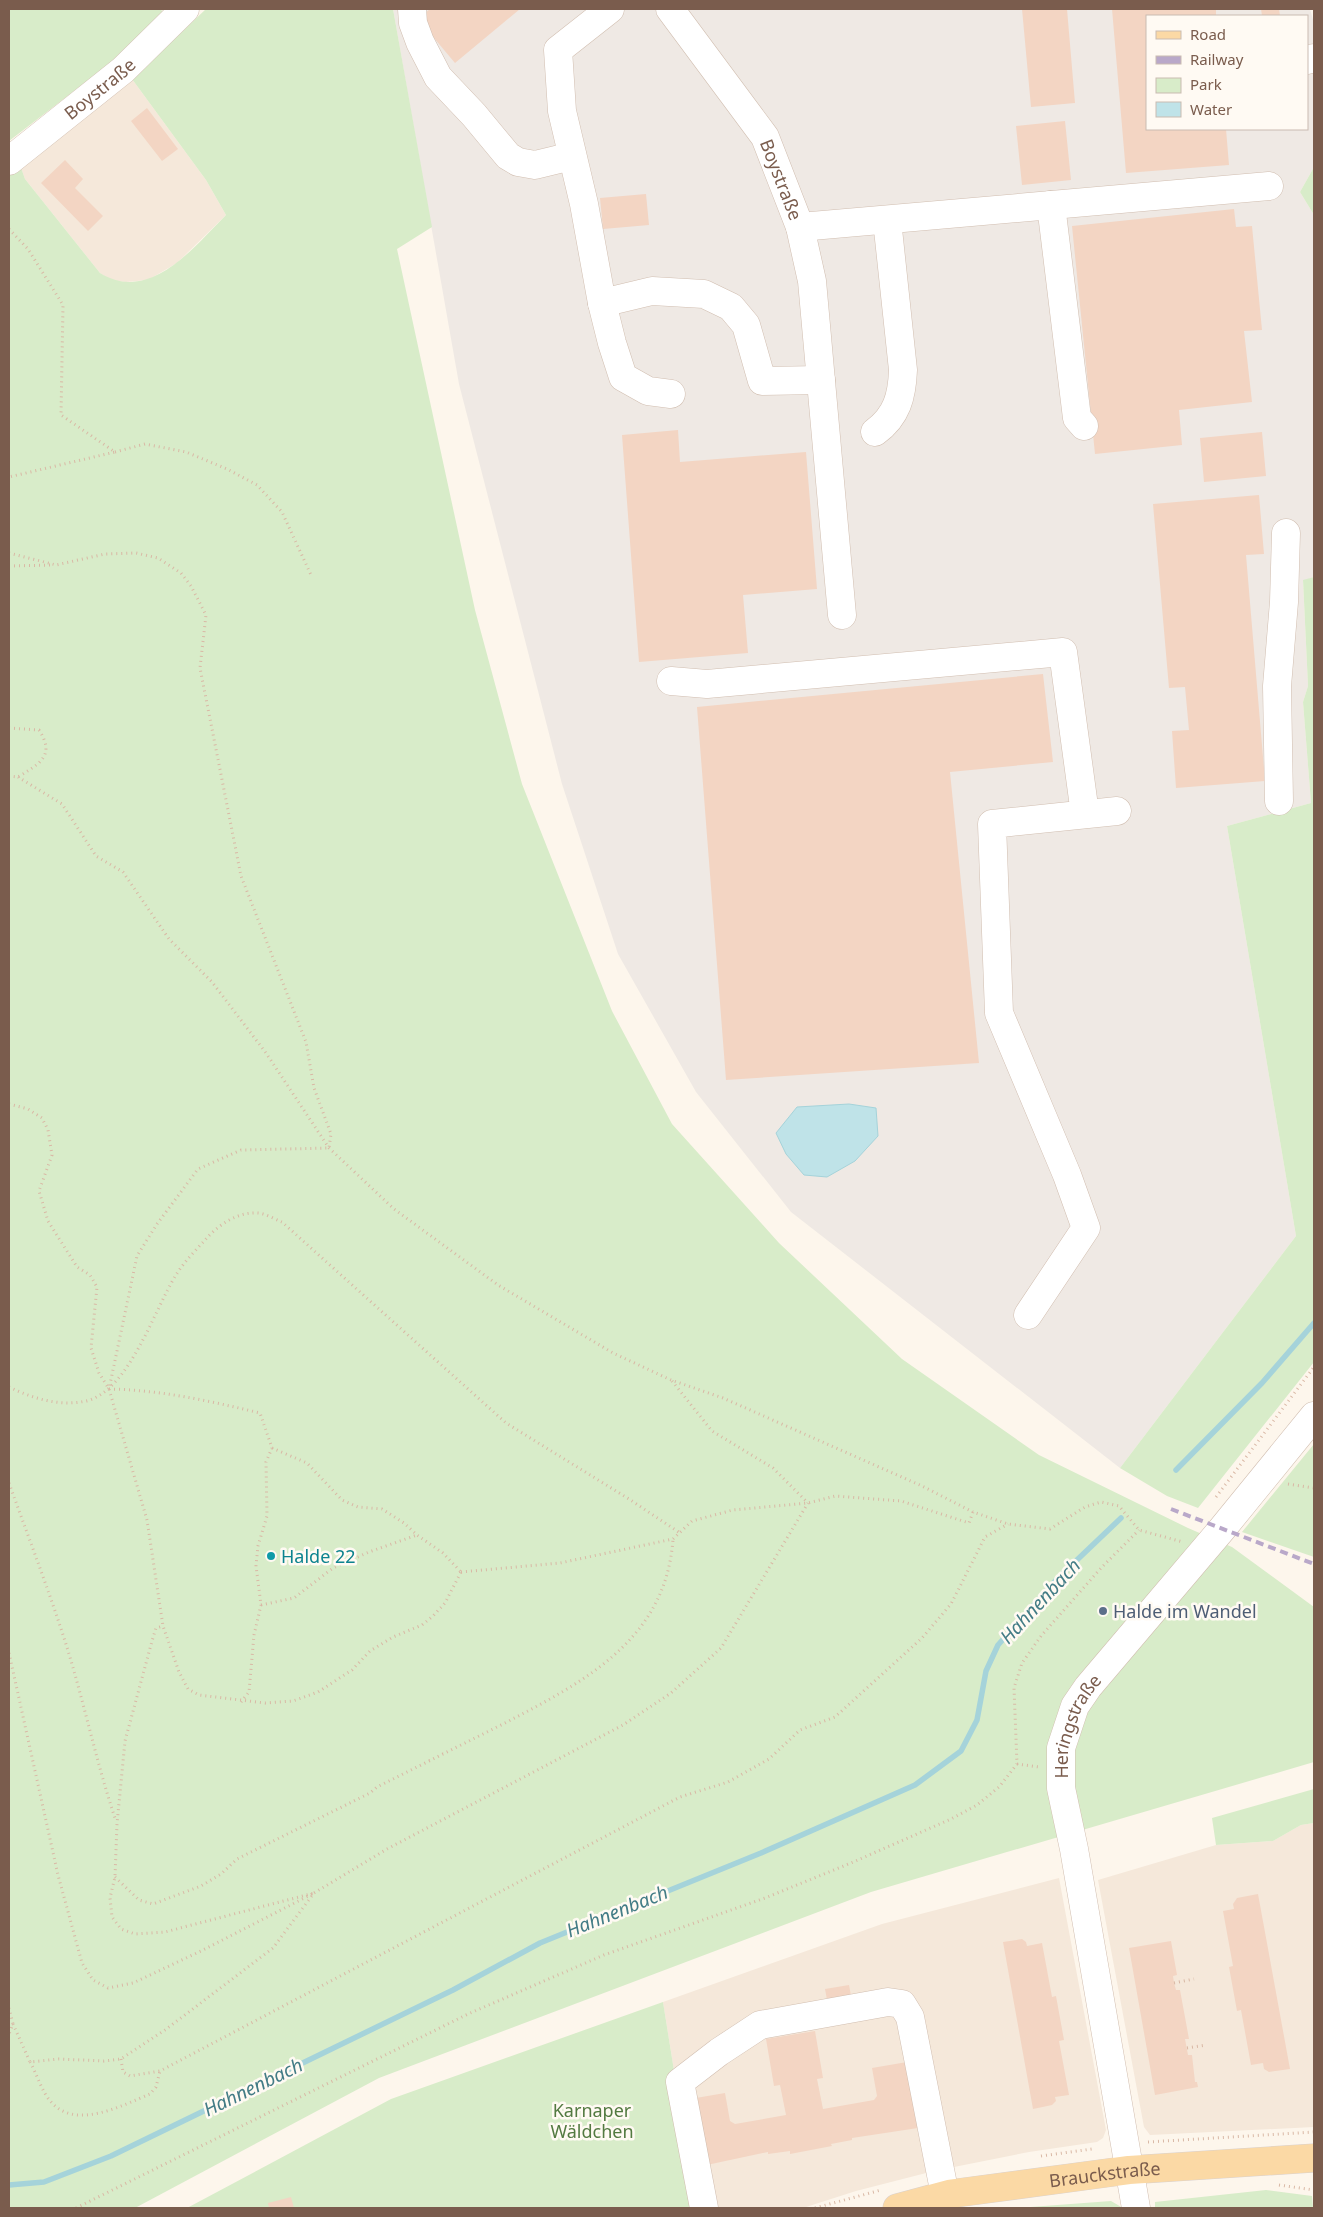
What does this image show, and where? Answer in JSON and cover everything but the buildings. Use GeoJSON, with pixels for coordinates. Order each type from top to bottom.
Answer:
{"type":"FeatureCollection","features":[{"type":"Feature","properties":{"kind":"main road","name":"Brauckstraße"},"geometry":{"type":"LineString","coordinates":[[897,2208],[945,2195],[1129,2170],[1314,2158]]}},
{"type":"Feature","properties":{"kind":"street","name":"Boystraße"},"geometry":{"type":"LineString","coordinates":[[9,161],[123,70],[185,9]]}},
{"type":"Feature","properties":{"kind":"street"},"geometry":{"type":"LineString","coordinates":[[412,9],[413,23],[420,42],[438,77],[474,115],[508,156],[518,162],[535,165],[572,156]]}},
{"type":"Feature","properties":{"kind":"street"},"geometry":{"type":"LineString","coordinates":[[610,9],[558,50],[562,111],[584,204],[602,303],[623,377],[648,392],[672,394]]}},
{"type":"Feature","properties":{"kind":"street","name":"Boystraße"},"geometry":{"type":"LineString","coordinates":[[670,9],[765,137],[800,227],[812,281],[842,614]]}},
{"type":"Feature","properties":{"kind":"street"},"geometry":{"type":"LineString","coordinates":[[800,227],[1269,186]]}},
{"type":"Feature","properties":{"kind":"street"},"geometry":{"type":"LineString","coordinates":[[1050,205],[1077,418],[1084,426]]}},
{"type":"Feature","properties":{"kind":"street"},"geometry":{"type":"LineString","coordinates":[[875,432],[883,426],[896,410],[902,390],[902,370],[887,220]]}},
{"type":"Feature","properties":{"kind":"street"},"geometry":{"type":"LineString","coordinates":[[602,303],[652,291],[704,294],[731,307],[746,325],[762,381],[821,380]]}},
{"type":"Feature","properties":{"kind":"street"},"geometry":{"type":"LineString","coordinates":[[1279,801],[1276,686],[1284,602],[1286,534]]}},
{"type":"Feature","properties":{"kind":"street"},"geometry":{"type":"LineString","coordinates":[[671,681],[707,684],[1063,652],[1085,814]]}},
{"type":"Feature","properties":{"kind":"street"},"geometry":{"type":"LineString","coordinates":[[1028,1315],[1086,1228],[1067,1175],[999,1013],[992,824],[1117,811]]}},
{"type":"Feature","properties":{"kind":"street","name":"Heringstraße"},"geometry":{"type":"LineString","coordinates":[[1136,2208],[1104,2016],[1061,1788],[1061,1748],[1075,1706],[1088,1687],[1228,1522],[1314,1416]]}},
{"type":"Feature","properties":{"kind":"street"},"geometry":{"type":"LineString","coordinates":[[704,2208],[680,2082],[719,2052],[760,2025],[888,2002],[902,2004],[910,2017],[945,2195]]}},
{"type":"Feature","properties":{"kind":"path"},"geometry":{"type":"LineString","coordinates":[[9,229],[28,249],[63,305],[61,415],[115,452]]}},
{"type":"Feature","properties":{"kind":"path"},"geometry":{"type":"LineString","coordinates":[[9,477],[145,444],[186,452],[227,469],[257,485],[282,512],[311,575]]}},
{"type":"Feature","properties":{"kind":"path"},"geometry":{"type":"LineString","coordinates":[[9,553],[56,565]]}},
{"type":"Feature","properties":{"kind":"path"},"geometry":{"type":"LineString","coordinates":[[9,566],[56,565],[105,554],[136,553],[158,558],[181,573],[191,586],[206,615],[200,668],[241,876],[306,1042],[314,1088],[331,1134],[329,1148]]}},
{"type":"Feature","properties":{"kind":"path"},"geometry":{"type":"LineString","coordinates":[[9,728],[39,730],[44,739],[45,757],[40,763],[18,777]]}},
{"type":"Feature","properties":{"kind":"path"},"geometry":{"type":"LineString","coordinates":[[9,776],[18,777],[62,804],[96,856],[123,872],[169,939],[212,982],[266,1052],[329,1148],[394,1210],[498,1285],[613,1353],[671,1380],[723,1398],[922,1486],[973,1512],[1008,1524],[1050,1529],[1085,1507],[1101,1502],[1119,1506],[1139,1530],[1184,1542],[1190,1535]]}},
{"type":"Feature","properties":{"kind":"path"},"geometry":{"type":"LineString","coordinates":[[9,1104],[28,1109],[42,1118],[48,1130],[52,1155],[39,1191],[48,1221],[77,1266],[90,1275],[98,1287],[91,1348],[99,1372],[109,1389],[147,1520],[163,1626],[179,1672],[188,1689],[199,1696],[241,1702],[265,1703],[293,1701],[318,1692],[352,1670],[370,1651],[393,1637],[422,1625],[434,1616],[445,1603],[461,1572]]}},
{"type":"Feature","properties":{"kind":"path"},"geometry":{"type":"LineString","coordinates":[[109,1389],[137,1256],[157,1224],[198,1169],[241,1150],[329,1148]]}},
{"type":"Feature","properties":{"kind":"path"},"geometry":{"type":"LineString","coordinates":[[9,1387],[29,1396],[58,1403],[86,1401],[109,1389],[143,1340],[167,1290],[188,1259],[212,1232],[228,1221],[243,1214],[259,1212],[282,1222],[506,1423],[680,1533]]}},
{"type":"Feature","properties":{"kind":"path"},"geometry":{"type":"LineString","coordinates":[[1217,1504],[1215,1501],[1217,1494],[1314,1368]]}},
{"type":"Feature","properties":{"kind":"path"},"geometry":{"type":"LineString","coordinates":[[671,1380],[712,1431],[773,1468],[808,1502]]}},
{"type":"Feature","properties":{"kind":"path"},"geometry":{"type":"LineString","coordinates":[[109,1389],[196,1398],[260,1413],[272,1448],[266,1462],[267,1516],[258,1546],[256,1566],[261,1605],[254,1636],[249,1692],[241,1702]]}},
{"type":"Feature","properties":{"kind":"path"},"geometry":{"type":"LineString","coordinates":[[272,1448],[307,1463],[342,1500],[358,1507],[382,1509],[404,1523],[417,1535],[443,1553],[461,1572]]}},
{"type":"Feature","properties":{"kind":"path"},"geometry":{"type":"LineString","coordinates":[[9,1483],[65,1642],[88,1721],[102,1780],[117,1824]]}},
{"type":"Feature","properties":{"kind":"path"},"geometry":{"type":"LineString","coordinates":[[461,1572],[560,1563],[674,1538],[692,1521],[733,1510],[808,1502],[835,1496],[901,1501],[969,1523],[973,1512]]}},
{"type":"Feature","properties":{"kind":"path"},"geometry":{"type":"LineString","coordinates":[[9,1653],[58,1875],[76,1944],[82,1963],[93,1980],[108,1988],[133,1983],[314,1893],[387,1849],[623,1725],[671,1693],[721,1648],[808,1502]]}},
{"type":"Feature","properties":{"kind":"path"},"geometry":{"type":"LineString","coordinates":[[121,2059],[123,2072],[130,2076],[160,2071],[680,1797],[728,1782],[769,1759],[800,1730],[835,1718],[922,1638],[952,1604],[985,1537],[1008,1524]]}},
{"type":"Feature","properties":{"kind":"path"},"geometry":{"type":"LineString","coordinates":[[76,2208],[477,2010],[604,1955],[766,1898],[951,1819],[977,1805],[992,1793],[1017,1764],[1014,1688],[1022,1663],[1041,1636],[1102,1567],[1139,1530]]}},
{"type":"Feature","properties":{"kind":"path"},"geometry":{"type":"LineString","coordinates":[[261,1605],[294,1598],[333,1568],[369,1552],[417,1535]]}},
{"type":"Feature","properties":{"kind":"path"},"geometry":{"type":"LineString","coordinates":[[115,1877],[139,1900],[153,1904],[201,1886],[221,1874],[237,1859],[370,1793],[377,1786],[541,1704],[595,1672],[622,1648],[644,1624],[665,1586],[672,1561],[674,1538]]}},
{"type":"Feature","properties":{"kind":"path"},"geometry":{"type":"LineString","coordinates":[[163,1626],[156,1628],[125,1741],[117,1824],[115,1877],[110,1898],[112,1917],[121,1929],[135,1934],[165,1932],[314,1893]]}},
{"type":"Feature","properties":{"kind":"path"},"geometry":{"type":"LineString","coordinates":[[1017,1764],[1037,1767]]}},
{"type":"Feature","properties":{"kind":"path"},"geometry":{"type":"LineString","coordinates":[[30,2062],[59,2059],[104,2061],[121,2059],[165,2030],[273,1948],[314,1893]]}},
{"type":"Feature","properties":{"kind":"path"},"geometry":{"type":"LineString","coordinates":[[1174,1983],[1194,1979]]}},
{"type":"Feature","properties":{"kind":"path"},"geometry":{"type":"LineString","coordinates":[[9,2008],[13,2024],[30,2062],[51,2102],[61,2110],[75,2115],[94,2114],[150,2094],[156,2087],[160,2071]]}},
{"type":"Feature","properties":{"kind":"path"},"geometry":{"type":"LineString","coordinates":[[9,2034],[13,2024]]}},
{"type":"Feature","properties":{"kind":"path"},"geometry":{"type":"LineString","coordinates":[[1187,2048],[1206,2045]]}},
{"type":"Feature","properties":{"kind":"shaded area"},"geometry":{"type":"Polygon","coordinates":[[[393,9],[1310,9],[1314,23],[1314,167],[1300,192],[1314,215],[1314,577],[1303,581],[1308,686],[1303,702],[1311,803],[1227,826],[1296,1236],[1120,1468],[791,1212],[696,1092],[618,954],[562,784],[459,384],[393,9]]]}},
{"type":"Feature","properties":{"kind":"shaded area"},"geometry":{"type":"Polygon","coordinates":[[[132,79],[206,180],[226,215],[177,263],[148,280],[126,282],[110,280],[100,273],[25,179],[19,162],[132,79]]]}},
{"type":"Feature","properties":{"kind":"shaded area"},"geometry":{"type":"Polygon","coordinates":[[[1314,1823],[1314,2127],[1150,2135],[1144,2127],[1098,1880],[1216,1845],[1273,1841],[1301,1825],[1314,1823]]]}},
{"type":"Feature","properties":{"kind":"shaded area"},"geometry":{"type":"Polygon","coordinates":[[[1059,1878],[1106,2130],[1103,2138],[1097,2142],[1029,2152],[934,2171],[856,2191],[803,2208],[696,2208],[663,2002],[882,1924],[1059,1878]]]}},
{"type":"Feature","properties":{"kind":"green space"},"geometry":{"type":"Polygon","coordinates":[[[9,9],[158,9],[166,12],[113,61],[9,141],[9,9]]]}},
{"type":"Feature","properties":{"kind":"green space"},"geometry":{"type":"Polygon","coordinates":[[[206,9],[393,9],[432,227],[397,249],[475,610],[522,784],[612,1011],[672,1124],[779,1243],[902,1359],[1039,1455],[1188,1528],[1232,1547],[1314,1607],[1314,1762],[871,1892],[379,2078],[135,2208],[9,2208],[9,171],[19,162],[25,179],[100,273],[118,281],[136,282],[153,277],[170,268],[185,256],[226,215],[206,180],[132,79],[206,9]]]}},
{"type":"Feature","properties":{"kind":"green space"},"geometry":{"type":"Polygon","coordinates":[[[1314,167],[1314,215],[1300,192],[1314,167]]]}},
{"type":"Feature","properties":{"kind":"green space"},"geometry":{"type":"Polygon","coordinates":[[[1314,577],[1314,1362],[1198,1508],[1167,1496],[1120,1468],[1296,1236],[1227,826],[1311,803],[1303,702],[1308,686],[1303,580],[1314,577]]]}},
{"type":"Feature","properties":{"kind":"green space"},"geometry":{"type":"Polygon","coordinates":[[[1314,1444],[1314,1557],[1242,1532],[1314,1444]]]}},
{"type":"Feature","properties":{"kind":"green space"},"geometry":{"type":"Polygon","coordinates":[[[1314,1789],[1314,1823],[1301,1825],[1273,1841],[1216,1845],[1212,1818],[1314,1789]]]}},
{"type":"Feature","properties":{"kind":"green space","name":"Karnaper Wäldchen"},"geometry":{"type":"Polygon","coordinates":[[[663,2002],[696,2208],[187,2208],[391,2099],[663,2002]]]}},
{"type":"Feature","properties":{"kind":"green space"},"geometry":{"type":"Polygon","coordinates":[[[1266,2190],[1312,2196],[1313,2208],[1155,2208],[1155,2202],[1266,2190]]]}},
{"type":"Feature","properties":{"kind":"green space"},"geometry":{"type":"Polygon","coordinates":[[[1111,2201],[1123,2208],[1017,2208],[1111,2201]]]}},
{"type":"Feature","properties":{"kind":"water"},"geometry":{"type":"Polygon","coordinates":[[[849,1104],[876,1108],[878,1136],[855,1161],[827,1177],[804,1175],[786,1154],[776,1133],[797,1107],[849,1104]]]}},
{"type":"Feature","properties":{"kind":"waterway","name":"Hahnenbach"},"geometry":{"type":"LineString","coordinates":[[1176,1470],[1262,1383],[1314,1323]]}},
{"type":"Feature","properties":{"kind":"waterway","name":"Hahnenbach"},"geometry":{"type":"LineString","coordinates":[[9,2185],[44,2182],[111,2156],[453,1990],[540,1943],[761,1853],[915,1785],[961,1751],[977,1720],[986,1671],[998,1645],[1057,1579],[1121,1518]]}},
{"type":"Feature","properties":{"kind":"railway"},"geometry":{"type":"LineString","coordinates":[[1171,1509],[1314,1564]]}},
{"type":"Feature","properties":{"kind":"place","name":"Halde 22"},"geometry":{"type":"Point","coordinates":[271,1556]}},
{"type":"Feature","properties":{"kind":"place","name":"Halde im Wandel"},"geometry":{"type":"Point","coordinates":[1103,1611]}}]}
